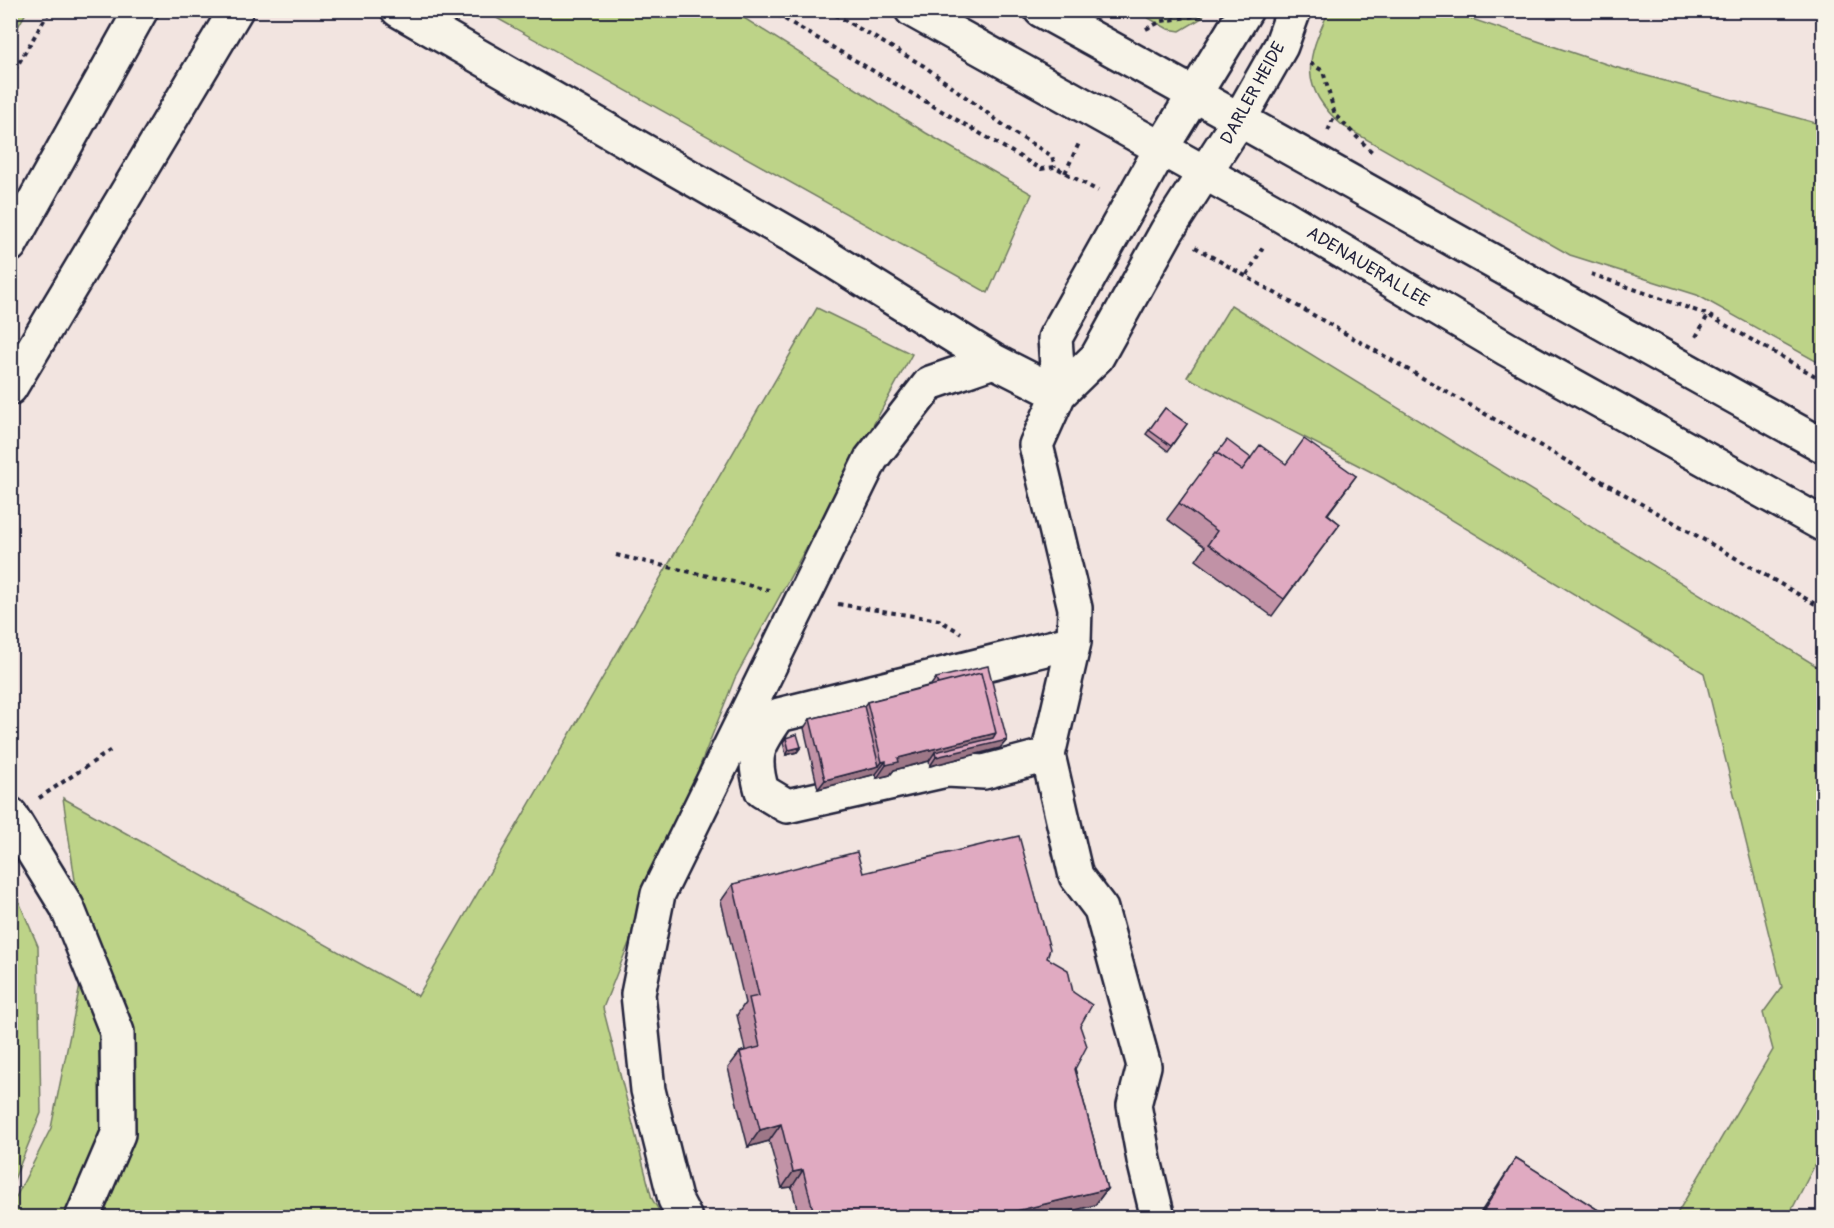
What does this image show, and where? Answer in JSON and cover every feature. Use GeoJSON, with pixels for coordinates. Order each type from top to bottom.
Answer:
{"type":"FeatureCollection","features":[{"type":"Feature","properties":{"kind":"main road"},"geometry":{"type":"LineString","coordinates":[[10,245],[141,10]]}},
{"type":"Feature","properties":{"kind":"main road"},"geometry":{"type":"LineString","coordinates":[[10,388],[236,10]]}},
{"type":"Feature","properties":{"kind":"main road"},"geometry":{"type":"LineString","coordinates":[[398,10],[798,239],[994,361],[1059,394]]}},
{"type":"Feature","properties":{"kind":"main road","name":"ADENAUERALLEE"},"geometry":{"type":"LineString","coordinates":[[912,10],[1281,215],[1507,349],[1824,525]]}},
{"type":"Feature","properties":{"kind":"main road"},"geometry":{"type":"LineString","coordinates":[[1041,10],[1240,118],[1552,297],[1824,446]]}},
{"type":"Feature","properties":{"kind":"main road"},"geometry":{"type":"LineString","coordinates":[[1158,1218],[1134,1105],[1144,1066],[1101,909],[1076,876],[1048,755],[1074,642],[1075,608],[1036,445],[1059,394],[1055,338],[1161,149],[1246,10]]}},
{"type":"Feature","properties":{"kind":"main road","name":"DARLER HEIDE"},"geometry":{"type":"LineString","coordinates":[[1059,394],[1097,357],[1167,231],[1206,174],[1281,46],[1294,10]]}},
{"type":"Feature","properties":{"kind":"main road"},"geometry":{"type":"LineString","coordinates":[[685,1218],[675,1199],[648,1090],[638,994],[658,894],[871,459],[930,383],[994,361]]}},
{"type":"Feature","properties":{"kind":"main road"},"geometry":{"type":"LineString","coordinates":[[1048,755],[984,772],[947,770],[787,807],[762,790],[755,768],[758,745],[779,715],[1074,642]]}},
{"type":"Feature","properties":{"kind":"main road"},"geometry":{"type":"LineString","coordinates":[[11,815],[67,907],[117,1032],[118,1134],[82,1218]]}},
{"type":"Feature","properties":{"kind":"path"},"geometry":{"type":"LineString","coordinates":[[10,78],[50,10]]}},
{"type":"Feature","properties":{"kind":"path"},"geometry":{"type":"LineString","coordinates":[[769,10],[1041,170],[1055,167],[1129,208]]}},
{"type":"Feature","properties":{"kind":"path"},"geometry":{"type":"LineString","coordinates":[[827,10],[924,66],[1014,133],[1052,156],[1055,167]]}},
{"type":"Feature","properties":{"kind":"path"},"geometry":{"type":"LineString","coordinates":[[1167,231],[1824,609]]}},
{"type":"Feature","properties":{"kind":"path"},"geometry":{"type":"LineString","coordinates":[[616,555],[803,598],[939,620],[963,635]]}},
{"type":"Feature","properties":{"kind":"path"},"geometry":{"type":"LineString","coordinates":[[11,815],[111,750]]}},
{"type":"Feature","properties":{"kind":"green space"},"geometry":{"type":"Polygon","coordinates":[[[10,11],[27,11],[11,39],[10,11]]]}},
{"type":"Feature","properties":{"kind":"green space"},"geometry":{"type":"Polygon","coordinates":[[[484,11],[733,11],[926,133],[1032,194],[988,293],[484,11]]]}},
{"type":"Feature","properties":{"kind":"green space"},"geometry":{"type":"Polygon","coordinates":[[[1136,11],[1207,11],[1202,18],[1180,31],[1168,29],[1136,11]]]}},
{"type":"Feature","properties":{"kind":"green space"},"geometry":{"type":"Polygon","coordinates":[[[1329,11],[1448,11],[1615,67],[1823,125],[1823,365],[1697,295],[1570,255],[1343,126],[1319,98],[1310,72],[1315,44],[1329,11]]]}},
{"type":"Feature","properties":{"kind":"green space"},"geometry":{"type":"Polygon","coordinates":[[[1231,305],[1823,670],[1823,1149],[1788,1217],[1675,1217],[1773,1050],[1763,1013],[1782,987],[1704,673],[1383,478],[1187,377],[1231,305]]]}},
{"type":"Feature","properties":{"kind":"green space"},"geometry":{"type":"Polygon","coordinates":[[[817,308],[912,354],[735,678],[603,1008],[652,1199],[663,1217],[11,1218],[10,1209],[51,1128],[86,956],[63,798],[418,996],[817,308]]]}},
{"type":"Feature","properties":{"kind":"green space"},"geometry":{"type":"Polygon","coordinates":[[[11,883],[38,946],[41,1113],[11,1187],[11,883]]]}},
{"type":"Feature","properties":{"kind":"building"},"geometry":{"type":"Polygon","coordinates":[[[1165,408],[1187,424],[1171,446],[1149,430],[1165,408]]]}},
{"type":"Feature","properties":{"kind":"building"},"geometry":{"type":"Polygon","coordinates":[[[1304,439],[1356,476],[1327,514],[1340,524],[1284,599],[1208,544],[1217,531],[1179,503],[1216,452],[1242,470],[1260,445],[1286,464],[1304,439]]]}},
{"type":"Feature","properties":{"kind":"building"},"geometry":{"type":"Polygon","coordinates":[[[1227,440],[1251,458],[1242,470],[1217,453],[1227,440]]]}},
{"type":"Feature","properties":{"kind":"building"},"geometry":{"type":"Polygon","coordinates":[[[988,666],[1007,740],[936,757],[935,752],[993,738],[996,733],[981,673],[938,684],[936,678],[988,666]]]}},
{"type":"Feature","properties":{"kind":"building"},"geometry":{"type":"Polygon","coordinates":[[[981,673],[996,733],[898,758],[899,762],[886,765],[886,761],[882,762],[867,702],[981,673]]]}},
{"type":"Feature","properties":{"kind":"building"},"geometry":{"type":"Polygon","coordinates":[[[864,706],[879,766],[825,780],[810,719],[864,706]]]}},
{"type":"Feature","properties":{"kind":"building"},"geometry":{"type":"Polygon","coordinates":[[[797,734],[801,747],[789,750],[786,738],[797,734]]]}},
{"type":"Feature","properties":{"kind":"building"},"geometry":{"type":"Polygon","coordinates":[[[1019,836],[1050,949],[1047,958],[1068,970],[1073,992],[1092,1005],[1080,1026],[1087,1046],[1075,1069],[1107,1189],[987,1218],[815,1218],[803,1170],[793,1172],[781,1124],[760,1130],[740,1052],[760,1047],[749,998],[759,996],[733,884],[857,852],[863,873],[1019,836]]]}},
{"type":"Feature","properties":{"kind":"building"},"geometry":{"type":"Polygon","coordinates":[[[1516,1158],[1611,1218],[1479,1218],[1516,1158]]]}}]}
